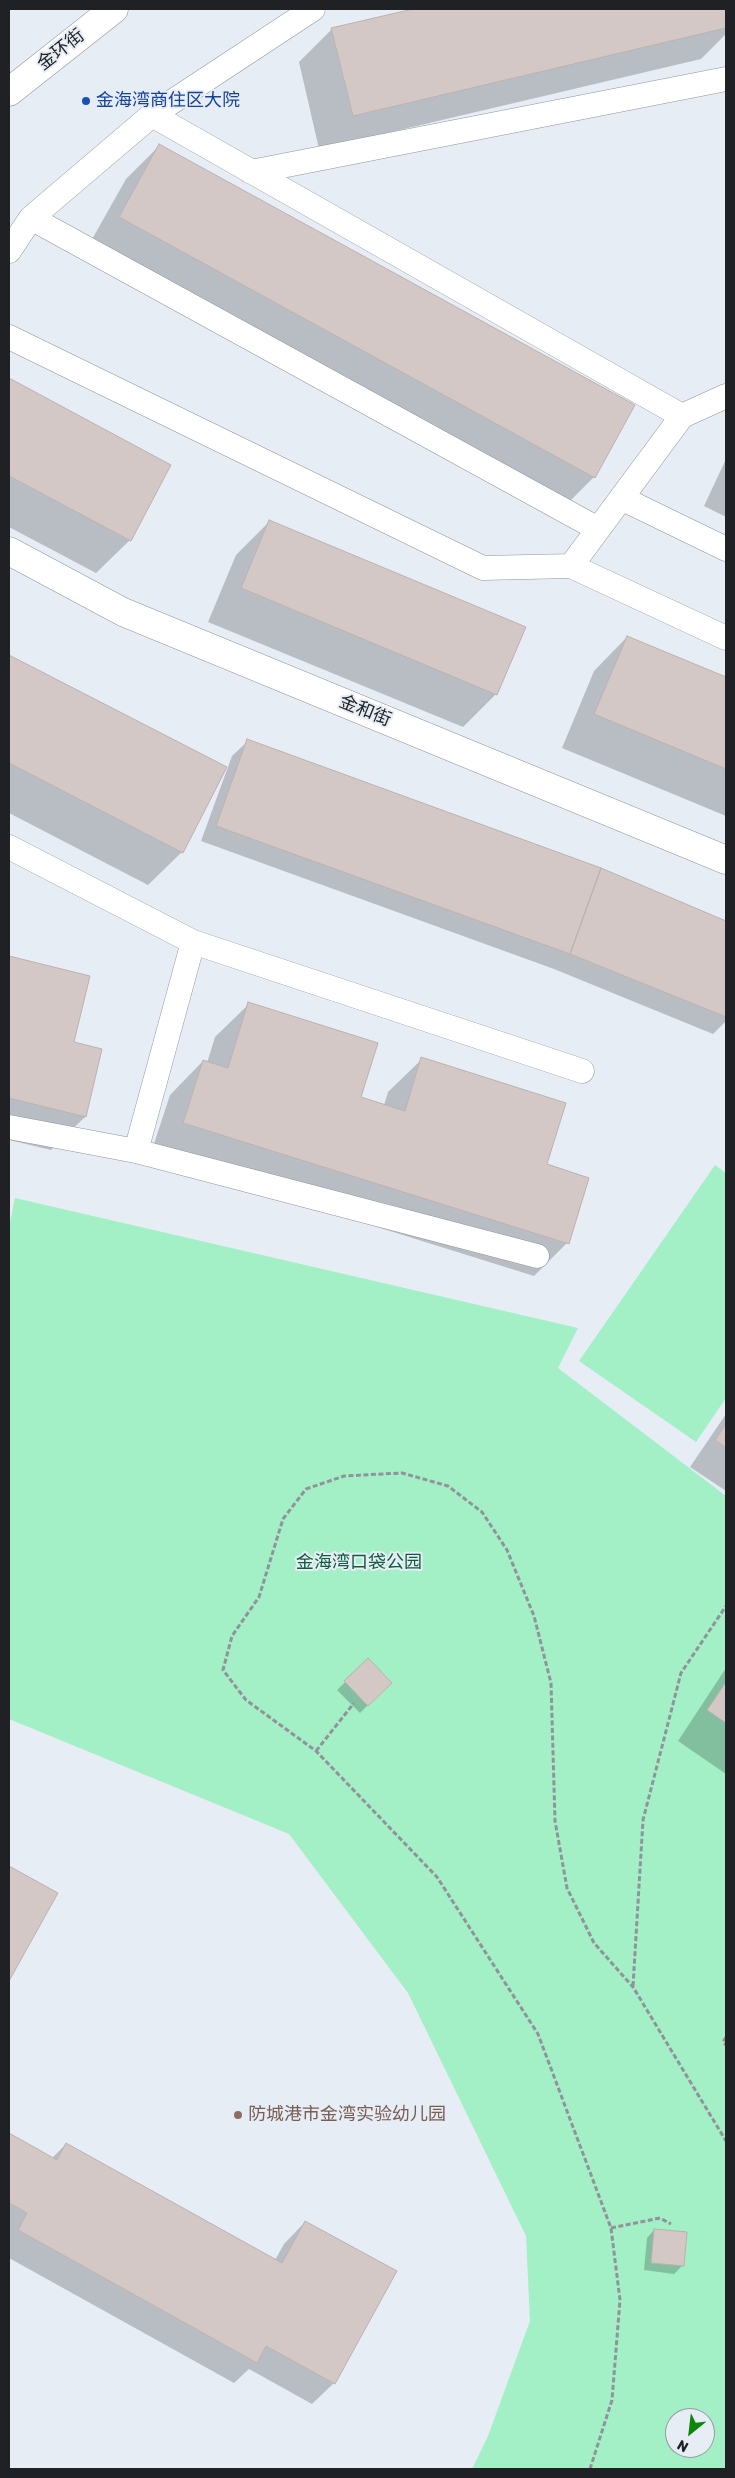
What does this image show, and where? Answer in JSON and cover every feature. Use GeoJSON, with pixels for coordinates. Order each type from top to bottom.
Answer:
{"type":"FeatureCollection","features":[{"type":"Feature","properties":{"kind":"street","name":"金环街"},"geometry":{"type":"LineString","coordinates":[[9,92],[114,9]]}},
{"type":"Feature","properties":{"kind":"street","name":"金和街"},"geometry":{"type":"LineString","coordinates":[[9,551],[123,612],[726,860]]}},
{"type":"Feature","properties":{"kind":"lane"},"geometry":{"type":"LineString","coordinates":[[9,251],[31,218],[152,115],[312,9]]}},
{"type":"Feature","properties":{"kind":"lane"},"geometry":{"type":"LineString","coordinates":[[251,172],[726,78]]}},
{"type":"Feature","properties":{"kind":"lane"},"geometry":{"type":"LineString","coordinates":[[152,115],[682,416]]}},
{"type":"Feature","properties":{"kind":"lane"},"geometry":{"type":"LineString","coordinates":[[31,218],[598,529]]}},
{"type":"Feature","properties":{"kind":"lane"},"geometry":{"type":"LineString","coordinates":[[9,337],[483,568],[571,566],[726,638]]}},
{"type":"Feature","properties":{"kind":"lane"},"geometry":{"type":"LineString","coordinates":[[571,566],[682,416],[726,396]]}},
{"type":"Feature","properties":{"kind":"lane"},"geometry":{"type":"LineString","coordinates":[[622,498],[726,549]]}},
{"type":"Feature","properties":{"kind":"lane"},"geometry":{"type":"LineString","coordinates":[[9,847],[193,942],[582,1071]]}},
{"type":"Feature","properties":{"kind":"lane"},"geometry":{"type":"LineString","coordinates":[[136,1151],[193,942]]}},
{"type":"Feature","properties":{"kind":"lane"},"geometry":{"type":"LineString","coordinates":[[9,1127],[136,1151],[537,1256]]}},
{"type":"Feature","properties":{"kind":"path"},"geometry":{"type":"LineString","coordinates":[[590,2469],[612,2400],[620,2300],[611,2228],[538,2034],[437,1877],[316,1750],[246,1700],[223,1670],[232,1636],[259,1598],[283,1519],[306,1489],[344,1476],[402,1473],[448,1486],[482,1512],[507,1550],[534,1616],[551,1683],[555,1822],[567,1888],[594,1943],[633,1987],[726,2140]]}},
{"type":"Feature","properties":{"kind":"path"},"geometry":{"type":"LineString","coordinates":[[633,1987],[643,1820],[681,1672],[726,1606]]}},
{"type":"Feature","properties":{"kind":"path"},"geometry":{"type":"LineString","coordinates":[[316,1750],[354,1702]]}},
{"type":"Feature","properties":{"kind":"path"},"geometry":{"type":"LineString","coordinates":[[726,2037],[723,2042],[726,2044]]}},
{"type":"Feature","properties":{"kind":"path"},"geometry":{"type":"LineString","coordinates":[[611,2228],[660,2218],[671,2224]]}},
{"type":"Feature","properties":{"kind":"green space"},"geometry":{"type":"Polygon","coordinates":[[[715,1165],[726,1173],[726,1398],[696,1442],[579,1361],[715,1165]]]}},
{"type":"Feature","properties":{"kind":"green space","name":"金海湾口袋公园"},"geometry":{"type":"Polygon","coordinates":[[[15,1198],[578,1328],[558,1368],[726,1496],[726,2469],[472,2469],[488,2436],[530,2321],[526,2236],[408,1993],[289,1834],[9,1719],[9,1227],[15,1198]]]}},
{"type":"Feature","properties":{"kind":"building"},"geometry":{"type":"Polygon","coordinates":[[[413,9],[726,9],[726,28],[353,116],[331,28],[413,9]]]}},
{"type":"Feature","properties":{"kind":"building"},"geometry":{"type":"Polygon","coordinates":[[[159,144],[635,405],[595,478],[119,217],[159,144]]]}},
{"type":"Feature","properties":{"kind":"building"},"geometry":{"type":"Polygon","coordinates":[[[9,378],[171,465],[131,541],[9,476],[9,378]]]}},
{"type":"Feature","properties":{"kind":"building"},"geometry":{"type":"Polygon","coordinates":[[[269,520],[526,627],[497,695],[241,588],[269,520]]]}},
{"type":"Feature","properties":{"kind":"building"},"geometry":{"type":"Polygon","coordinates":[[[627,636],[726,677],[726,769],[594,714],[627,636]]]}},
{"type":"Feature","properties":{"kind":"building"},"geometry":{"type":"Polygon","coordinates":[[[9,655],[227,767],[183,853],[9,763],[9,655]]]}},
{"type":"Feature","properties":{"kind":"building"},"geometry":{"type":"Polygon","coordinates":[[[247,739],[601,868],[570,954],[216,826],[247,739]]]}},
{"type":"Feature","properties":{"kind":"building"},"geometry":{"type":"Polygon","coordinates":[[[601,868],[726,921],[726,1017],[570,954],[601,868]]]}},
{"type":"Feature","properties":{"kind":"building"},"geometry":{"type":"Polygon","coordinates":[[[9,956],[90,976],[74,1042],[102,1049],[86,1117],[9,1098],[9,956]]]}},
{"type":"Feature","properties":{"kind":"building"},"geometry":{"type":"Polygon","coordinates":[[[248,1002],[378,1043],[361,1097],[405,1111],[421,1057],[566,1103],[547,1164],[589,1178],[569,1244],[183,1123],[203,1060],[228,1068],[248,1002]]]}},
{"type":"Feature","properties":{"kind":"building"},"geometry":{"type":"Polygon","coordinates":[[[726,1424],[726,1448],[715,1440],[726,1424]]]}},
{"type":"Feature","properties":{"kind":"building"},"geometry":{"type":"Polygon","coordinates":[[[368,1658],[392,1683],[368,1706],[344,1681],[368,1658]]]}},
{"type":"Feature","properties":{"kind":"building"},"geometry":{"type":"Polygon","coordinates":[[[726,1682],[726,1723],[707,1710],[726,1682]]]}},
{"type":"Feature","properties":{"kind":"building"},"geometry":{"type":"Polygon","coordinates":[[[9,1866],[58,1893],[9,1981],[9,1866]]]}},
{"type":"Feature","properties":{"kind":"building"},"geometry":{"type":"Polygon","coordinates":[[[9,2133],[57,2160],[66,2143],[282,2263],[305,2221],[397,2271],[335,2384],[266,2346],[257,2363],[18,2230],[27,2213],[9,2203],[9,2133]]]}},
{"type":"Feature","properties":{"kind":"building"},"geometry":{"type":"Polygon","coordinates":[[[654,2229],[687,2232],[684,2266],[651,2263],[654,2229]]]}},
{"type":"Feature","properties":{"kind":"place","name":"金海湾商住区大院"},"geometry":{"type":"Point","coordinates":[86,101]}},
{"type":"Feature","properties":{"kind":"place","name":"防城港市金湾实验幼儿园"},"geometry":{"type":"Point","coordinates":[238,2115]}}]}
